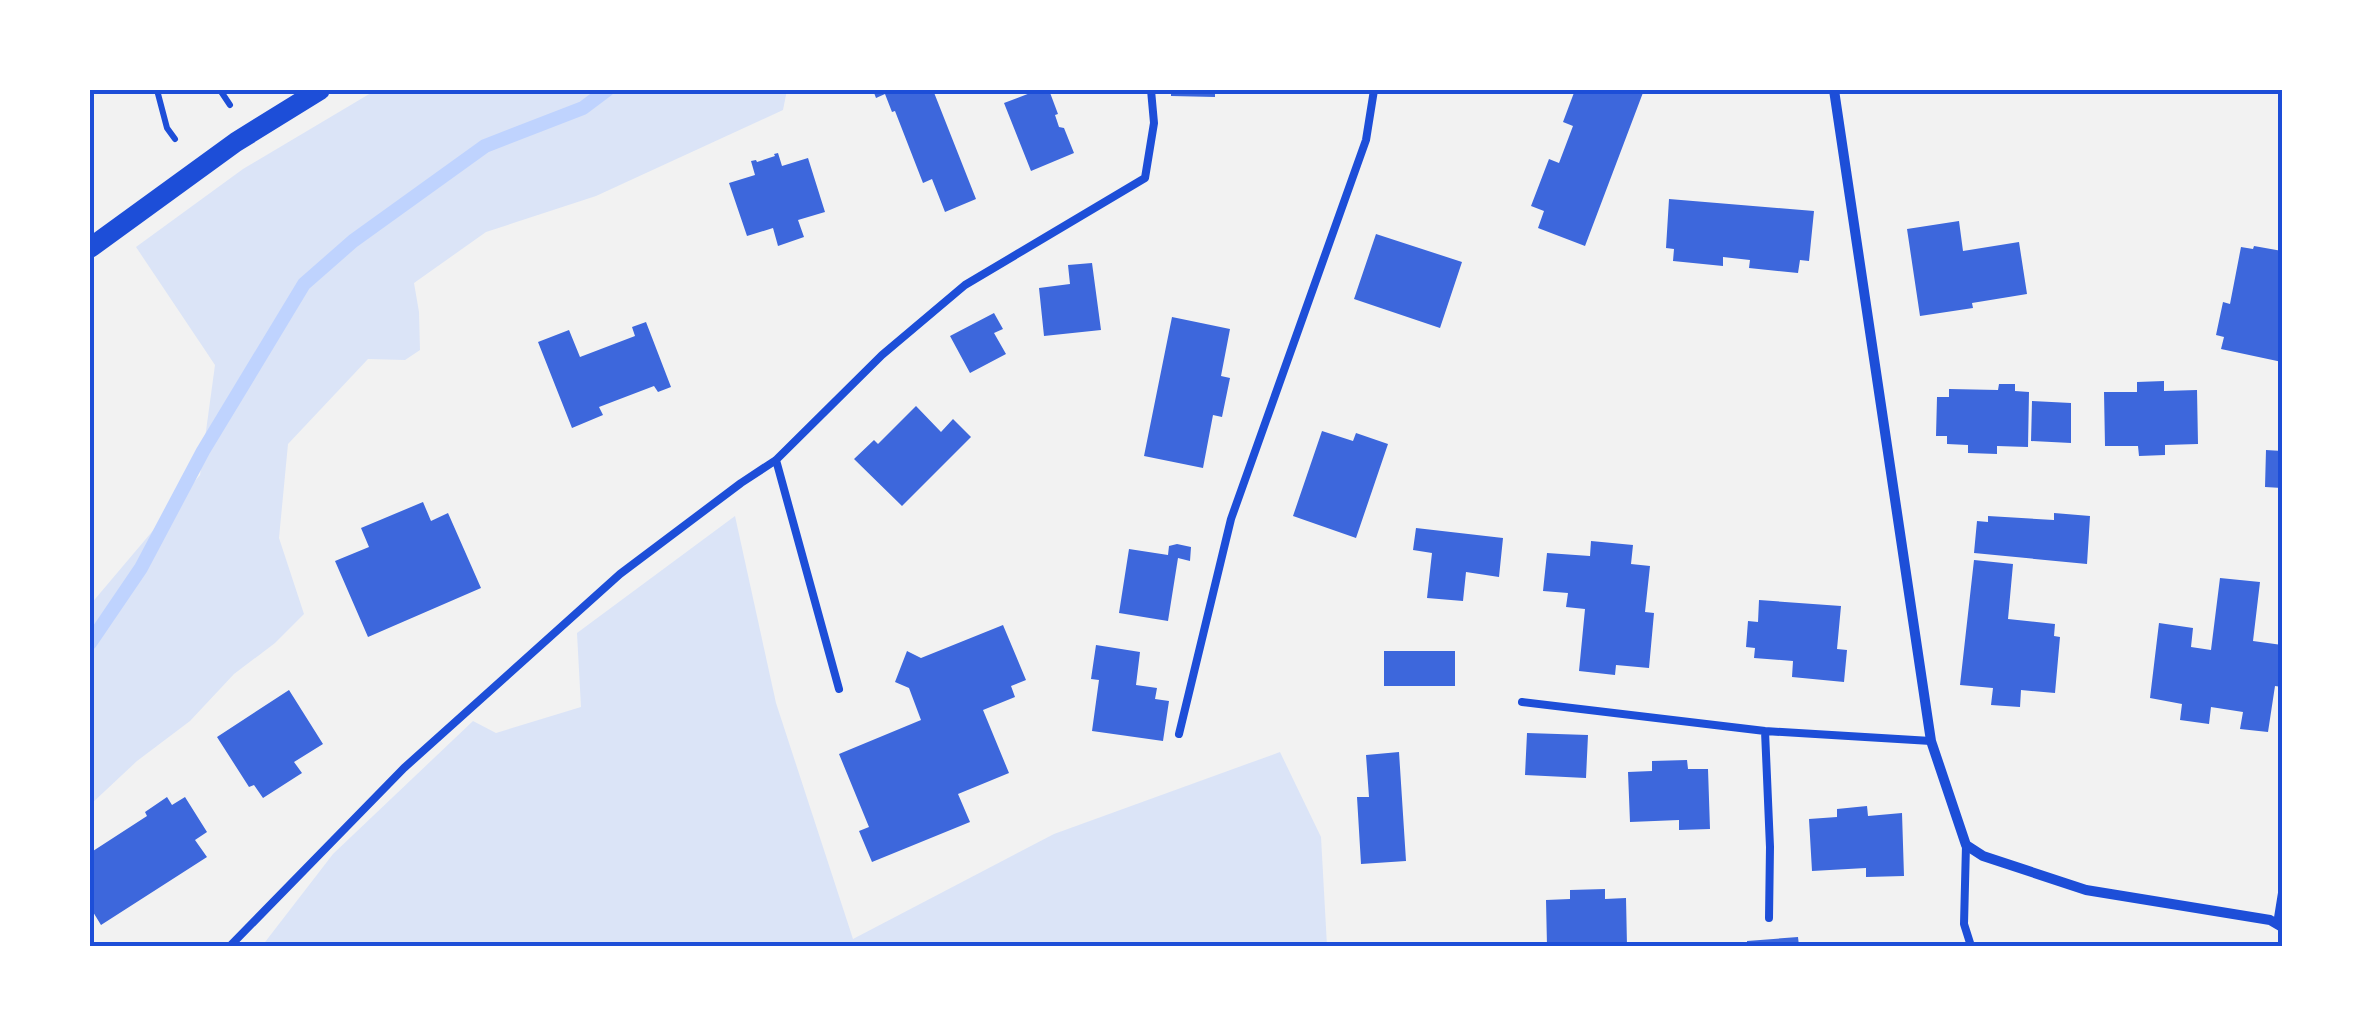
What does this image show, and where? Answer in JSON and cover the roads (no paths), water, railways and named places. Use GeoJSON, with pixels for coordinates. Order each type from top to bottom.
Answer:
{"type":"FeatureCollection","features":[{"type":"Feature","properties":{"kind":"main road"},"geometry":{"type":"LineString","coordinates":[[90,248],[236,142],[320,90]]}},
{"type":"Feature","properties":{"kind":"street"},"geometry":{"type":"LineString","coordinates":[[1834,90],[1931,742],[1966,845],[1983,856],[2086,890],[2270,920],[2280,926]]}},
{"type":"Feature","properties":{"kind":"lane"},"geometry":{"type":"LineString","coordinates":[[230,946],[404,768],[605,587],[776,460],[882,355],[965,286],[1145,178],[1154,123],[1151,90]]}},
{"type":"Feature","properties":{"kind":"lane"},"geometry":{"type":"LineString","coordinates":[[1179,734],[1231,519],[1366,140],[1374,90]]}},
{"type":"Feature","properties":{"kind":"lane"},"geometry":{"type":"LineString","coordinates":[[776,460],[839,689]]}},
{"type":"Feature","properties":{"kind":"lane"},"geometry":{"type":"LineString","coordinates":[[1522,702],[1766,731],[1931,742]]}},
{"type":"Feature","properties":{"kind":"lane"},"geometry":{"type":"LineString","coordinates":[[1766,731],[1769,918]]}},
{"type":"Feature","properties":{"kind":"lane"},"geometry":{"type":"LineString","coordinates":[[1966,845],[1964,924],[1971,946]]}},
{"type":"Feature","properties":{"kind":"lane"},"geometry":{"type":"LineString","coordinates":[[2280,926],[2282,893]]}},
{"type":"Feature","properties":{"kind":"waterway"},"geometry":{"type":"LineString","coordinates":[[90,643],[141,568],[203,451],[304,284],[353,241],[485,146],[583,108],[607,90]]}}]}
